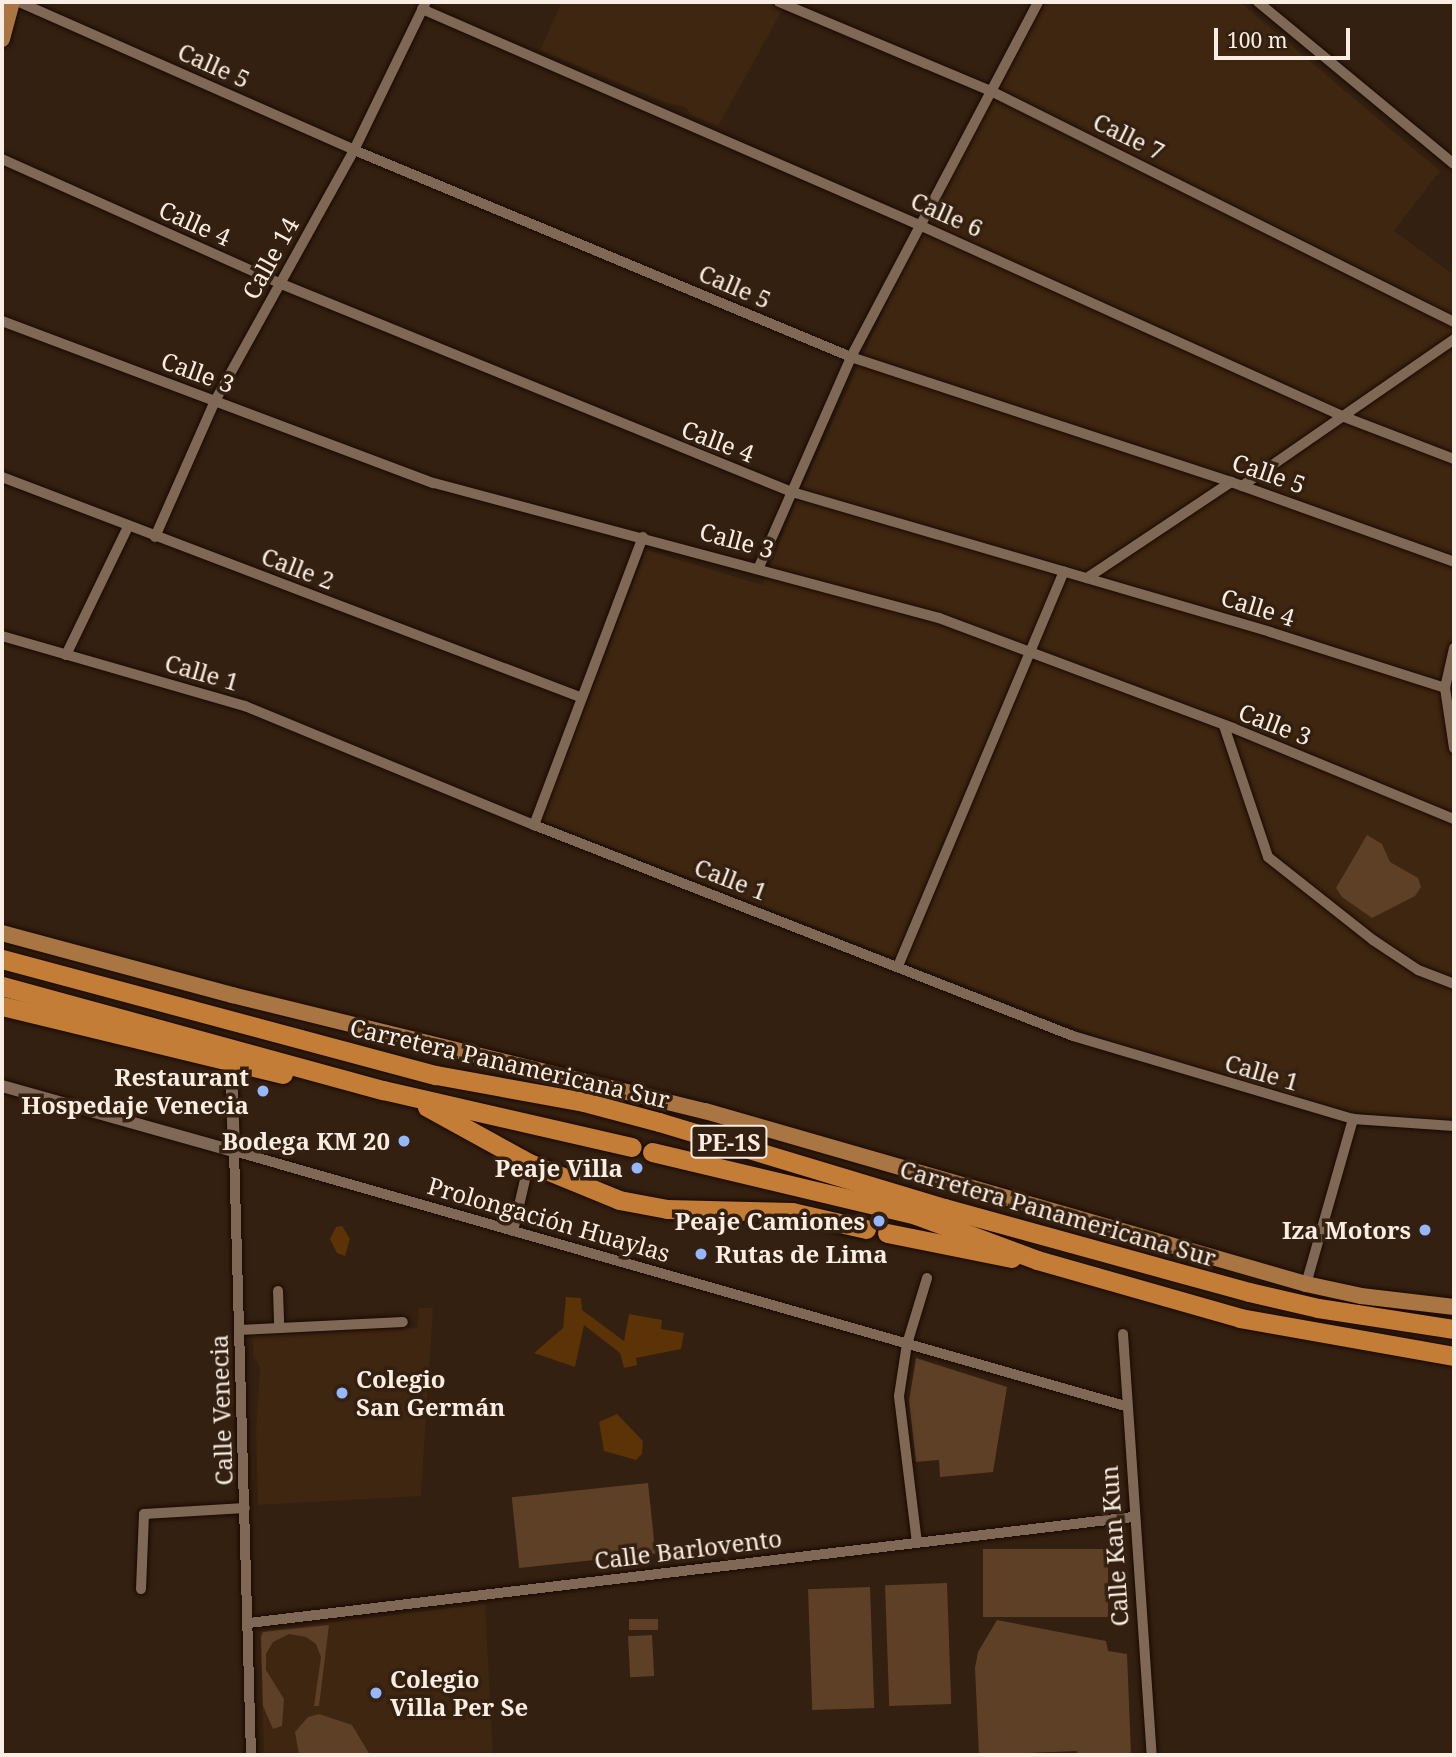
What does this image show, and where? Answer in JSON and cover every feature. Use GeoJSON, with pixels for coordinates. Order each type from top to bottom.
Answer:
{"type":"FeatureCollection","features":[{"type":"Feature","properties":{"kind":"highway","name":"Carretera Panamericana Sur"},"geometry":{"type":"LineString","coordinates":[[2,959],[436,1075],[584,1102],[659,1122],[944,1208],[1249,1292],[1318,1308],[1454,1329]]}},
{"type":"Feature","properties":{"kind":"highway"},"geometry":{"type":"LineString","coordinates":[[2,986],[383,1090],[632,1147]]}},
{"type":"Feature","properties":{"kind":"highway"},"geometry":{"type":"LineString","coordinates":[[2,1006],[231,1064],[383,1090]]}},
{"type":"Feature","properties":{"kind":"highway"},"geometry":{"type":"LineString","coordinates":[[404,1095],[529,1163],[619,1200],[667,1209],[792,1212],[866,1228]]}},
{"type":"Feature","properties":{"kind":"highway","name":"Carretera Panamericana Sur"},"geometry":{"type":"LineString","coordinates":[[652,1152],[916,1215],[1037,1260],[1240,1318],[1454,1356]]}},
{"type":"Feature","properties":{"kind":"highway","name":"Carretera Panamericana Sur"},"geometry":{"type":"LineString","coordinates":[[887,1234],[987,1255],[1037,1260]]}},
{"type":"Feature","properties":{"kind":"main road"},"geometry":{"type":"LineString","coordinates":[[2,39],[12,2]]}},
{"type":"Feature","properties":{"kind":"main road"},"geometry":{"type":"LineString","coordinates":[[2,933],[232,995],[705,1111],[1307,1284],[1361,1296],[1454,1307]]}},
{"type":"Feature","properties":{"kind":"street","name":"Calle 5"},"geometry":{"type":"LineString","coordinates":[[19,2],[354,150],[851,357],[1236,484],[1454,562]]}},
{"type":"Feature","properties":{"kind":"street","name":"Calle 7"},"geometry":{"type":"LineString","coordinates":[[779,2],[991,91],[1454,321]]}},
{"type":"Feature","properties":{"kind":"street"},"geometry":{"type":"LineString","coordinates":[[759,567],[851,357],[917,224],[1038,2]]}},
{"type":"Feature","properties":{"kind":"street"},"geometry":{"type":"LineString","coordinates":[[1258,2],[1454,164]]}},
{"type":"Feature","properties":{"kind":"street","name":"Calle 14"},"geometry":{"type":"LineString","coordinates":[[155,537],[215,401],[354,150],[424,5]]}},
{"type":"Feature","properties":{"kind":"street","name":"Calle 6"},"geometry":{"type":"LineString","coordinates":[[424,5],[905,218],[1342,416],[1454,459]]}},
{"type":"Feature","properties":{"kind":"street","name":"Calle 4"},"geometry":{"type":"LineString","coordinates":[[2,159],[279,283],[792,492],[1064,571],[1445,688]]}},
{"type":"Feature","properties":{"kind":"street","name":"Calle 3"},"geometry":{"type":"LineString","coordinates":[[2,321],[435,482],[759,567],[939,618],[1224,726],[1454,819]]}},
{"type":"Feature","properties":{"kind":"street"},"geometry":{"type":"LineString","coordinates":[[1087,578],[1342,416],[1454,339]]}},
{"type":"Feature","properties":{"kind":"street","name":"Calle 2"},"geometry":{"type":"LineString","coordinates":[[2,477],[580,697]]}},
{"type":"Feature","properties":{"kind":"street"},"geometry":{"type":"LineString","coordinates":[[66,655],[128,527]]}},
{"type":"Feature","properties":{"kind":"street"},"geometry":{"type":"LineString","coordinates":[[534,825],[580,697],[643,537]]}},
{"type":"Feature","properties":{"kind":"street"},"geometry":{"type":"LineString","coordinates":[[898,966],[1064,571]]}},
{"type":"Feature","properties":{"kind":"street","name":"Calle 1"},"geometry":{"type":"LineString","coordinates":[[2,636],[245,706],[534,825],[1073,1036],[1353,1119],[1454,1126]]}},
{"type":"Feature","properties":{"kind":"street"},"geometry":{"type":"LineString","coordinates":[[1454,648],[1445,688],[1454,748]]}},
{"type":"Feature","properties":{"kind":"street"},"geometry":{"type":"LineString","coordinates":[[1224,726],[1268,857],[1373,940],[1418,970],[1454,984]]}},
{"type":"Feature","properties":{"kind":"street","name":"Calle Venecia"},"geometry":{"type":"LineString","coordinates":[[231,1064],[251,1755]]}},
{"type":"Feature","properties":{"kind":"street","name":"Prolongación Huaylas"},"geometry":{"type":"LineString","coordinates":[[2,1086],[1125,1406]]}},
{"type":"Feature","properties":{"kind":"street"},"geometry":{"type":"LineString","coordinates":[[1307,1284],[1353,1119]]}},
{"type":"Feature","properties":{"kind":"street"},"geometry":{"type":"LineString","coordinates":[[513,1231],[529,1163]]}},
{"type":"Feature","properties":{"kind":"street"},"geometry":{"type":"LineString","coordinates":[[917,1543],[899,1404],[907,1344],[927,1278]]}},
{"type":"Feature","properties":{"kind":"street"},"geometry":{"type":"LineString","coordinates":[[278,1291],[279,1328]]}},
{"type":"Feature","properties":{"kind":"street"},"geometry":{"type":"LineString","coordinates":[[239,1330],[403,1322]]}},
{"type":"Feature","properties":{"kind":"street","name":"Calle Kan Kun"},"geometry":{"type":"LineString","coordinates":[[1123,1334],[1125,1406],[1152,1755]]}},
{"type":"Feature","properties":{"kind":"street"},"geometry":{"type":"LineString","coordinates":[[141,1589],[144,1514],[245,1508]]}},
{"type":"Feature","properties":{"kind":"street","name":"Calle Barlovento"},"geometry":{"type":"LineString","coordinates":[[249,1623],[1133,1517]]}},
{"type":"Feature","properties":{"kind":"shaded area"},"geometry":{"type":"Polygon","coordinates":[[[562,2],[770,2],[784,7],[718,126],[690,114],[686,107],[667,103],[540,50],[562,2]]]}},
{"type":"Feature","properties":{"kind":"shaded area"},"geometry":{"type":"Polygon","coordinates":[[[1045,2],[1240,2],[1440,171],[1394,231],[1454,275],[1454,1121],[1333,1110],[1121,1045],[541,820],[646,550],[763,585],[795,504],[919,233],[1045,2]]]}},
{"type":"Feature","properties":{"kind":"shaded area"},"geometry":{"type":"Polygon","coordinates":[[[1367,835],[1382,844],[1390,862],[1418,878],[1421,887],[1415,896],[1372,918],[1342,897],[1336,888],[1367,835]]]}},
{"type":"Feature","properties":{"kind":"shaded area"},"geometry":{"type":"Polygon","coordinates":[[[342,1226],[350,1239],[345,1256],[337,1253],[330,1239],[336,1227],[342,1226]]]}},
{"type":"Feature","properties":{"kind":"shaded area"},"geometry":{"type":"Polygon","coordinates":[[[566,1297],[581,1298],[582,1310],[624,1341],[629,1314],[662,1320],[661,1329],[684,1333],[681,1349],[636,1358],[637,1365],[624,1368],[620,1353],[584,1325],[575,1367],[534,1353],[563,1328],[566,1297]]]}},
{"type":"Feature","properties":{"kind":"shaded area","name":"Colegio San Germán"},"geometry":{"type":"Polygon","coordinates":[[[419,1308],[433,1308],[421,1496],[258,1505],[256,1429],[260,1367],[253,1355],[252,1333],[417,1328],[419,1308]]]}},
{"type":"Feature","properties":{"kind":"shaded area"},"geometry":{"type":"Polygon","coordinates":[[[916,1358],[1007,1387],[993,1472],[940,1477],[939,1460],[916,1462],[909,1401],[916,1358]]]}},
{"type":"Feature","properties":{"kind":"shaded area"},"geometry":{"type":"Polygon","coordinates":[[[617,1414],[643,1441],[642,1454],[636,1460],[604,1451],[599,1422],[617,1414]]]}},
{"type":"Feature","properties":{"kind":"shaded area"},"geometry":{"type":"Polygon","coordinates":[[[648,1483],[655,1554],[519,1568],[512,1497],[648,1483]]]}},
{"type":"Feature","properties":{"kind":"shaded area"},"geometry":{"type":"Polygon","coordinates":[[[983,1549],[1108,1549],[1108,1617],[983,1617],[983,1549]]]}},
{"type":"Feature","properties":{"kind":"shaded area"},"geometry":{"type":"Polygon","coordinates":[[[947,1583],[951,1704],[889,1706],[885,1585],[947,1583]]]}},
{"type":"Feature","properties":{"kind":"shaded area"},"geometry":{"type":"Polygon","coordinates":[[[870,1587],[874,1708],[812,1710],[808,1589],[870,1587]]]}},
{"type":"Feature","properties":{"kind":"shaded area","name":"Colegio Villa Per Se"},"geometry":{"type":"Polygon","coordinates":[[[485,1604],[493,1755],[264,1755],[260,1631],[485,1604]]]}},
{"type":"Feature","properties":{"kind":"shaded area"},"geometry":{"type":"Polygon","coordinates":[[[629,1619],[658,1619],[658,1630],[629,1630],[629,1619]]]}},
{"type":"Feature","properties":{"kind":"shaded area"},"geometry":{"type":"Polygon","coordinates":[[[997,1620],[1106,1641],[1108,1651],[1127,1654],[1131,1754],[1077,1755],[1077,1751],[979,1755],[975,1668],[978,1652],[997,1620]]]}},
{"type":"Feature","properties":{"kind":"shaded area"},"geometry":{"type":"Polygon","coordinates":[[[329,1625],[319,1706],[314,1706],[321,1657],[316,1644],[306,1637],[289,1634],[273,1642],[266,1654],[266,1670],[284,1699],[282,1726],[273,1729],[263,1706],[263,1632],[329,1625]]]}},
{"type":"Feature","properties":{"kind":"shaded area"},"geometry":{"type":"Polygon","coordinates":[[[652,1635],[654,1676],[630,1677],[628,1636],[652,1635]]]}},
{"type":"Feature","properties":{"kind":"shaded area"},"geometry":{"type":"Polygon","coordinates":[[[319,1714],[352,1725],[370,1755],[299,1755],[295,1732],[308,1717],[319,1714]]]}},
{"type":"Feature","properties":{"kind":"place","name":"Restaurant Hospedaje Venecia"},"geometry":{"type":"Point","coordinates":[263,1091]}},
{"type":"Feature","properties":{"kind":"place","name":"Bodega KM 20"},"geometry":{"type":"Point","coordinates":[404,1141]}},
{"type":"Feature","properties":{"kind":"place","name":"Peaje Villa"},"geometry":{"type":"Point","coordinates":[637,1168]}},
{"type":"Feature","properties":{"kind":"place","name":"Peaje Camiones"},"geometry":{"type":"Point","coordinates":[879,1221]}},
{"type":"Feature","properties":{"kind":"place","name":"Iza Motors"},"geometry":{"type":"Point","coordinates":[1425,1230]}},
{"type":"Feature","properties":{"kind":"place","name":"Rutas de Lima"},"geometry":{"type":"Point","coordinates":[701,1254]}},
{"type":"Feature","properties":{"kind":"place","name":"Colegio San Germán"},"geometry":{"type":"Point","coordinates":[342,1393]}},
{"type":"Feature","properties":{"kind":"place","name":"Colegio Villa Per Se"},"geometry":{"type":"Point","coordinates":[376,1693]}}]}
